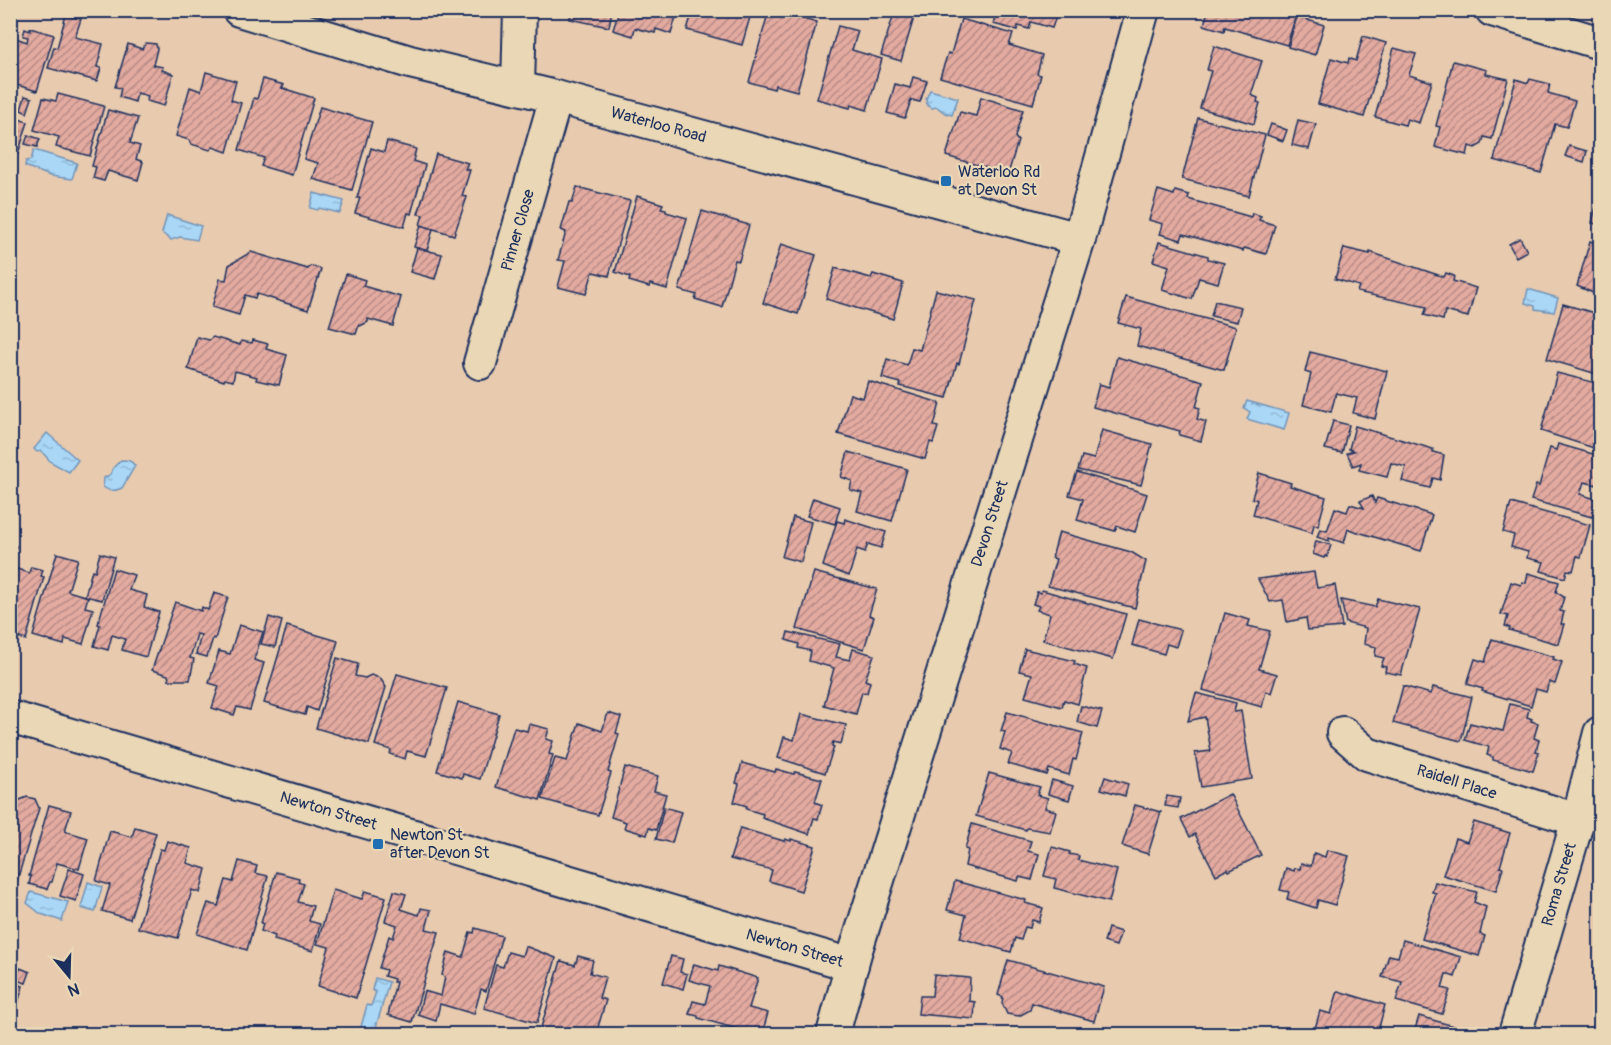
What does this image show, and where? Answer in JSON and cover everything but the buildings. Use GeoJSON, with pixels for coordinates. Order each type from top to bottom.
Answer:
{"type":"FeatureCollection","features":[{"type":"Feature","properties":{"kind":"street","name":"Waterloo Road"},"geometry":{"type":"LineString","coordinates":[[238,10],[410,62],[556,97],[1079,239]]}},
{"type":"Feature","properties":{"kind":"street"},"geometry":{"type":"LineString","coordinates":[[518,87],[520,10]]}},
{"type":"Feature","properties":{"kind":"street","name":"Devon Street"},"geometry":{"type":"LineString","coordinates":[[833,1035],[852,965],[1079,239],[1143,10]]}},
{"type":"Feature","properties":{"kind":"street"},"geometry":{"type":"LineString","coordinates":[[1492,10],[1600,43]]}},
{"type":"Feature","properties":{"kind":"street","name":"Pinner Close"},"geometry":{"type":"LineString","coordinates":[[480,363],[556,97]]}},
{"type":"Feature","properties":{"kind":"street","name":"Newton Street"},"geometry":{"type":"LineString","coordinates":[[10,717],[852,965]]}},
{"type":"Feature","properties":{"kind":"street","name":"Raidell Place"},"geometry":{"type":"LineString","coordinates":[[1343,733],[1367,754],[1578,820]]}},
{"type":"Feature","properties":{"kind":"street","name":"Roma Street"},"geometry":{"type":"LineString","coordinates":[[1515,1035],[1578,820],[1600,733]]}},
{"type":"Feature","properties":{"kind":"water"},"geometry":{"type":"Polygon","coordinates":[[[930,90],[958,98],[952,115],[937,107],[932,108],[927,105],[926,99],[930,90]]]}},
{"type":"Feature","properties":{"kind":"water"},"geometry":{"type":"Polygon","coordinates":[[[34,150],[77,163],[72,179],[50,176],[25,166],[26,161],[31,160],[34,150]]]}},
{"type":"Feature","properties":{"kind":"water"},"geometry":{"type":"Polygon","coordinates":[[[314,193],[344,201],[340,213],[310,208],[314,193]]]}},
{"type":"Feature","properties":{"kind":"water"},"geometry":{"type":"Polygon","coordinates":[[[167,215],[201,226],[197,240],[180,237],[171,240],[162,233],[167,215]]]}},
{"type":"Feature","properties":{"kind":"water"},"geometry":{"type":"Polygon","coordinates":[[[1528,289],[1558,298],[1554,312],[1535,309],[1535,306],[1525,303],[1528,289]]]}},
{"type":"Feature","properties":{"kind":"water"},"geometry":{"type":"Polygon","coordinates":[[[1247,401],[1289,413],[1284,430],[1247,419],[1250,412],[1244,408],[1247,401]]]}},
{"type":"Feature","properties":{"kind":"water"},"geometry":{"type":"Polygon","coordinates":[[[47,433],[78,460],[69,472],[51,462],[41,451],[37,452],[34,449],[47,433]]]}},
{"type":"Feature","properties":{"kind":"water"},"geometry":{"type":"Polygon","coordinates":[[[121,460],[129,461],[135,466],[122,488],[106,489],[103,487],[104,478],[111,474],[113,468],[121,460]]]}},
{"type":"Feature","properties":{"kind":"water"},"geometry":{"type":"Polygon","coordinates":[[[88,882],[102,887],[95,912],[81,908],[88,882]]]}},
{"type":"Feature","properties":{"kind":"water"},"geometry":{"type":"Polygon","coordinates":[[[31,892],[68,902],[62,921],[41,914],[27,903],[31,892]]]}},
{"type":"Feature","properties":{"kind":"water"},"geometry":{"type":"Polygon","coordinates":[[[375,978],[389,982],[374,1034],[359,1034],[367,1005],[371,1006],[376,992],[372,990],[375,978]]]}},
{"type":"Feature","properties":{"kind":"place","name":"Waterloo Rd at Devon St"},"geometry":{"type":"Point","coordinates":[946,181]}},
{"type":"Feature","properties":{"kind":"place","name":"Newton St after Devon St"},"geometry":{"type":"Point","coordinates":[378,844]}}]}
